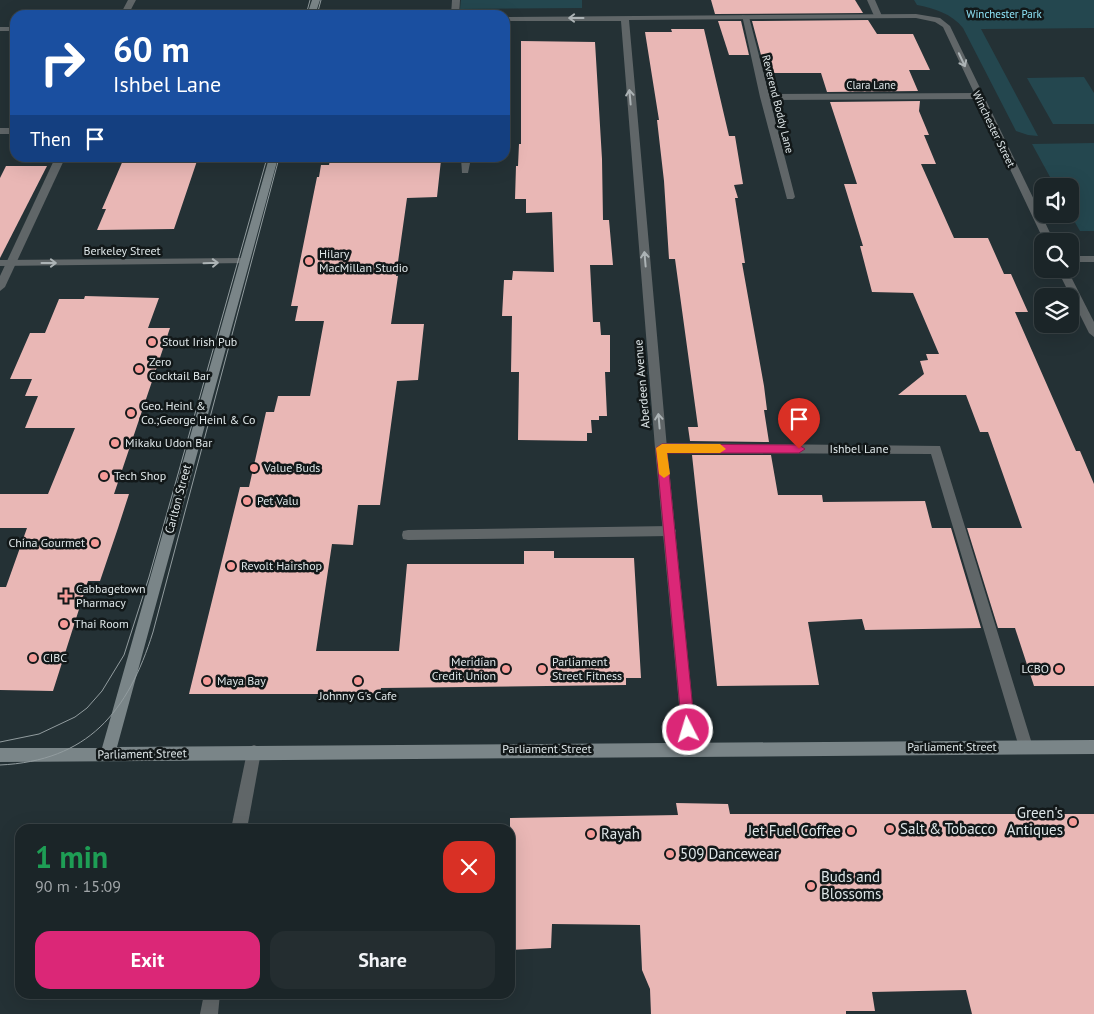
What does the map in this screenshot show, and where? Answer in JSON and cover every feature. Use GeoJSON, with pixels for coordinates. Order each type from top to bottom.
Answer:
{"type":"FeatureCollection","features":[{"type":"Feature","properties":{"kind":"main road","name":"Carlton Street"},"geometry":{"type":"LineString","coordinates":[[107,754],[272,162]]}},
{"type":"Feature","properties":{"kind":"main road","name":"Parliament Street"},"geometry":{"type":"LineString","coordinates":[[0,755],[51,756],[690,748],[1094,747]]}},
{"type":"Feature","properties":{"kind":"street"},"geometry":{"type":"LineString","coordinates":[[510,19],[878,16],[871,0]]}},
{"type":"Feature","properties":{"kind":"street","name":"Winchester Street"},"geometry":{"type":"LineString","coordinates":[[878,16],[916,16],[937,20],[946,26],[1045,233]]}},
{"type":"Feature","properties":{"kind":"street","name":"Reverend Boddy Lane"},"geometry":{"type":"LineString","coordinates":[[745,17],[790,198]]}},
{"type":"Feature","properties":{"kind":"street","name":"Aberdeen Avenue"},"geometry":{"type":"LineString","coordinates":[[625,18],[690,748]]}},
{"type":"Feature","properties":{"kind":"street","name":"Clara Lane"},"geometry":{"type":"LineString","coordinates":[[764,97],[978,96]]}},
{"type":"Feature","properties":{"kind":"street"},"geometry":{"type":"LineString","coordinates":[[0,287],[58,162]]}},
{"type":"Feature","properties":{"kind":"street"},"geometry":{"type":"LineString","coordinates":[[465,171],[466,162]]}},
{"type":"Feature","properties":{"kind":"street"},"geometry":{"type":"LineString","coordinates":[[1079,259],[1094,259]]}},
{"type":"Feature","properties":{"kind":"street","name":"Berkeley Street"},"geometry":{"type":"LineString","coordinates":[[0,263],[244,261]]}},
{"type":"Feature","properties":{"kind":"street"},"geometry":{"type":"LineString","coordinates":[[1066,278],[1094,333]]}},
{"type":"Feature","properties":{"kind":"street","name":"Ishbel Lane"},"geometry":{"type":"LineString","coordinates":[[662,448],[936,449],[1026,747]]}},
{"type":"Feature","properties":{"kind":"street"},"geometry":{"type":"LineString","coordinates":[[408,535],[670,531]]}},
{"type":"Feature","properties":{"kind":"street"},"geometry":{"type":"LineString","coordinates":[[240,824],[254,752]]}},
{"type":"Feature","properties":{"kind":"street"},"geometry":{"type":"LineString","coordinates":[[209,1014],[211,999]]}},
{"type":"Feature","properties":{"kind":"green space"},"geometry":{"type":"Polygon","coordinates":[[[461,0],[582,0],[582,8],[460,9],[461,0]]]}},
{"type":"Feature","properties":{"kind":"green space","name":"Winchester Park"},"geometry":{"type":"Polygon","coordinates":[[[914,0],[1094,0],[1094,28],[981,29],[1038,136],[1016,131],[959,23],[942,12],[917,5],[914,0]]]}},
{"type":"Feature","properties":{"kind":"green space"},"geometry":{"type":"Polygon","coordinates":[[[1084,77],[1094,93],[1094,124],[1053,124],[1027,78],[1084,77]]]}},
{"type":"Feature","properties":{"kind":"green space"},"geometry":{"type":"Polygon","coordinates":[[[1094,143],[1094,231],[1080,231],[1075,223],[1079,223],[1079,178],[1051,178],[1032,144],[1094,143]]]}},
{"type":"Feature","properties":{"kind":"building"},"geometry":{"type":"Polygon","coordinates":[[[711,0],[855,0],[863,13],[715,14],[711,0]]]}},
{"type":"Feature","properties":{"kind":"building"},"geometry":{"type":"Polygon","coordinates":[[[868,20],[877,34],[913,34],[930,70],[909,70],[918,91],[827,92],[821,73],[772,73],[765,54],[761,55],[752,21],[868,20]]]}},
{"type":"Feature","properties":{"kind":"building"},"geometry":{"type":"Polygon","coordinates":[[[718,21],[741,21],[749,55],[729,55],[718,21]]]}},
{"type":"Feature","properties":{"kind":"building"},"geometry":{"type":"Polygon","coordinates":[[[671,29],[704,29],[729,136],[735,136],[743,184],[734,185],[738,198],[735,198],[745,263],[742,263],[764,386],[767,410],[764,410],[769,442],[690,441],[688,427],[698,427],[675,259],[669,259],[664,181],[657,120],[659,120],[645,32],[672,32],[671,29]]]}},
{"type":"Feature","properties":{"kind":"building"},"geometry":{"type":"Polygon","coordinates":[[[521,41],[595,42],[602,159],[603,220],[609,220],[613,265],[590,265],[593,322],[600,322],[601,335],[610,335],[610,372],[605,372],[607,416],[599,416],[599,420],[591,420],[592,433],[587,433],[587,441],[518,440],[519,372],[511,372],[512,316],[502,316],[504,280],[512,280],[513,271],[554,272],[552,212],[526,213],[526,199],[515,199],[516,166],[518,166],[519,144],[521,144],[521,41]]]}},
{"type":"Feature","properties":{"kind":"building"},"geometry":{"type":"Polygon","coordinates":[[[920,101],[919,111],[929,135],[924,135],[936,164],[921,164],[954,238],[988,238],[1004,274],[1011,274],[1028,312],[1015,312],[1076,451],[1080,451],[1094,484],[1094,686],[1034,686],[1015,628],[998,628],[967,528],[1022,528],[988,432],[980,432],[966,395],[898,395],[924,374],[920,361],[928,360],[926,354],[939,354],[913,293],[872,292],[860,246],[863,246],[844,184],[857,184],[830,102],[920,101]]]}},
{"type":"Feature","properties":{"kind":"building"},"geometry":{"type":"Polygon","coordinates":[[[122,162],[197,162],[174,229],[97,230],[106,209],[102,209],[122,162]]]}},
{"type":"Feature","properties":{"kind":"building"},"geometry":{"type":"Polygon","coordinates":[[[330,162],[441,162],[437,197],[407,198],[396,276],[398,276],[391,324],[424,324],[418,380],[397,381],[380,505],[358,505],[353,545],[332,544],[316,651],[399,651],[407,564],[524,564],[524,551],[554,551],[554,558],[634,558],[641,678],[626,678],[626,685],[381,688],[380,694],[189,694],[240,487],[249,487],[266,412],[274,412],[278,396],[310,396],[324,321],[295,321],[298,306],[291,306],[317,177],[319,177],[321,165],[329,165],[330,162]]]}},
{"type":"Feature","properties":{"kind":"building"},"geometry":{"type":"Polygon","coordinates":[[[6,166],[47,166],[0,258],[0,178],[6,166]]]}},
{"type":"Feature","properties":{"kind":"building"},"geometry":{"type":"Polygon","coordinates":[[[85,296],[159,298],[148,328],[170,328],[114,494],[129,494],[100,581],[88,581],[53,691],[0,690],[0,587],[6,587],[27,528],[0,528],[0,494],[48,494],[75,428],[25,428],[38,396],[25,396],[32,379],[10,379],[30,333],[45,333],[59,299],[84,299],[85,296]]]}},
{"type":"Feature","properties":{"kind":"building"},"geometry":{"type":"Polygon","coordinates":[[[692,455],[771,455],[778,495],[822,495],[823,502],[925,501],[932,528],[951,528],[981,628],[865,630],[862,619],[808,622],[819,685],[717,686],[692,455]]]}},
{"type":"Feature","properties":{"kind":"building"},"geometry":{"type":"Polygon","coordinates":[[[676,803],[728,804],[730,814],[1094,814],[1094,1014],[972,1014],[966,990],[872,992],[875,1011],[846,1011],[846,1014],[651,1014],[650,989],[642,970],[640,925],[552,924],[551,948],[515,950],[515,824],[510,824],[510,818],[678,815],[676,803]]]}},
{"type":"Feature","properties":{"kind":"tram line"},"geometry":{"type":"LineString","coordinates":[[307,10],[310,0]]}},
{"type":"Feature","properties":{"kind":"tram line"},"geometry":{"type":"LineString","coordinates":[[318,10],[321,0]]}},
{"type":"Feature","properties":{"kind":"tram line"},"geometry":{"type":"LineString","coordinates":[[0,742],[39,734],[75,717],[87,708],[102,691],[124,655],[149,577],[266,162]]}},
{"type":"Feature","properties":{"kind":"tram line"},"geometry":{"type":"LineString","coordinates":[[0,765],[31,761],[58,754],[80,742],[100,727],[117,708],[131,686],[143,661],[153,632],[278,162]]}},
{"type":"Feature","properties":{"kind":"slow traffic"},"geometry":{"type":"LineString","coordinates":[[664,474],[662,448],[720,449]]}},
{"type":"Feature","properties":{"kind":"place","name":"Hilary MacMillan Studio"},"geometry":{"type":"Point","coordinates":[309,261]}},
{"type":"Feature","properties":{"kind":"place","name":"Stout Irish Pub"},"geometry":{"type":"Point","coordinates":[152,342]}},
{"type":"Feature","properties":{"kind":"place","name":"Zero Cocktail Bar"},"geometry":{"type":"Point","coordinates":[139,369]}},
{"type":"Feature","properties":{"kind":"place","name":"Geo. Heinl & Co.;George Heinl & Co"},"geometry":{"type":"Point","coordinates":[131,413]}},
{"type":"Feature","properties":{"kind":"place","name":"Mikaku Udon Bar"},"geometry":{"type":"Point","coordinates":[115,443]}},
{"type":"Feature","properties":{"kind":"place","name":"Value Buds"},"geometry":{"type":"Point","coordinates":[254,468]}},
{"type":"Feature","properties":{"kind":"place","name":"Tech Shop"},"geometry":{"type":"Point","coordinates":[104,476]}},
{"type":"Feature","properties":{"kind":"place","name":"Pet Valu"},"geometry":{"type":"Point","coordinates":[247,501]}},
{"type":"Feature","properties":{"kind":"place","name":"China Gourmet"},"geometry":{"type":"Point","coordinates":[95,543]}},
{"type":"Feature","properties":{"kind":"place","name":"Revolt Hairshop"},"geometry":{"type":"Point","coordinates":[231,566]}},
{"type":"Feature","properties":{"kind":"place","name":"Cabbagetown Pharmacy"},"geometry":{"type":"Point","coordinates":[66,596]}},
{"type":"Feature","properties":{"kind":"place","name":"Thai Room"},"geometry":{"type":"Point","coordinates":[64,624]}},
{"type":"Feature","properties":{"kind":"place","name":"CIBC"},"geometry":{"type":"Point","coordinates":[33,658]}},
{"type":"Feature","properties":{"kind":"place","name":"Meridian Credit Union"},"geometry":{"type":"Point","coordinates":[506,669]}},
{"type":"Feature","properties":{"kind":"place","name":"Parliament Street Fitness"},"geometry":{"type":"Point","coordinates":[542,669]}},
{"type":"Feature","properties":{"kind":"place","name":"LCBO"},"geometry":{"type":"Point","coordinates":[1059,669]}},
{"type":"Feature","properties":{"kind":"place","name":"Maya Bay"},"geometry":{"type":"Point","coordinates":[207,681]}},
{"type":"Feature","properties":{"kind":"place","name":"Johnny G's Cafe"},"geometry":{"type":"Point","coordinates":[358,681]}},
{"type":"Feature","properties":{"kind":"place","name":"Green's Antiques"},"geometry":{"type":"Point","coordinates":[1073,822]}},
{"type":"Feature","properties":{"kind":"place","name":"Salt & Tobacco"},"geometry":{"type":"Point","coordinates":[890,829]}},
{"type":"Feature","properties":{"kind":"place","name":"Jet Fuel Coffee"},"geometry":{"type":"Point","coordinates":[851,831]}},
{"type":"Feature","properties":{"kind":"place","name":"Rayah"},"geometry":{"type":"Point","coordinates":[591,834]}},
{"type":"Feature","properties":{"kind":"place","name":"509 Dancewear"},"geometry":{"type":"Point","coordinates":[670,854]}},
{"type":"Feature","properties":{"kind":"place","name":"Buds and Blossoms"},"geometry":{"type":"Point","coordinates":[811,886]}},
{"type":"Feature","properties":{"kind":"route"},"geometry":{"type":"LineString","coordinates":[[688,730],[662,448],[799,449]]}}]}
